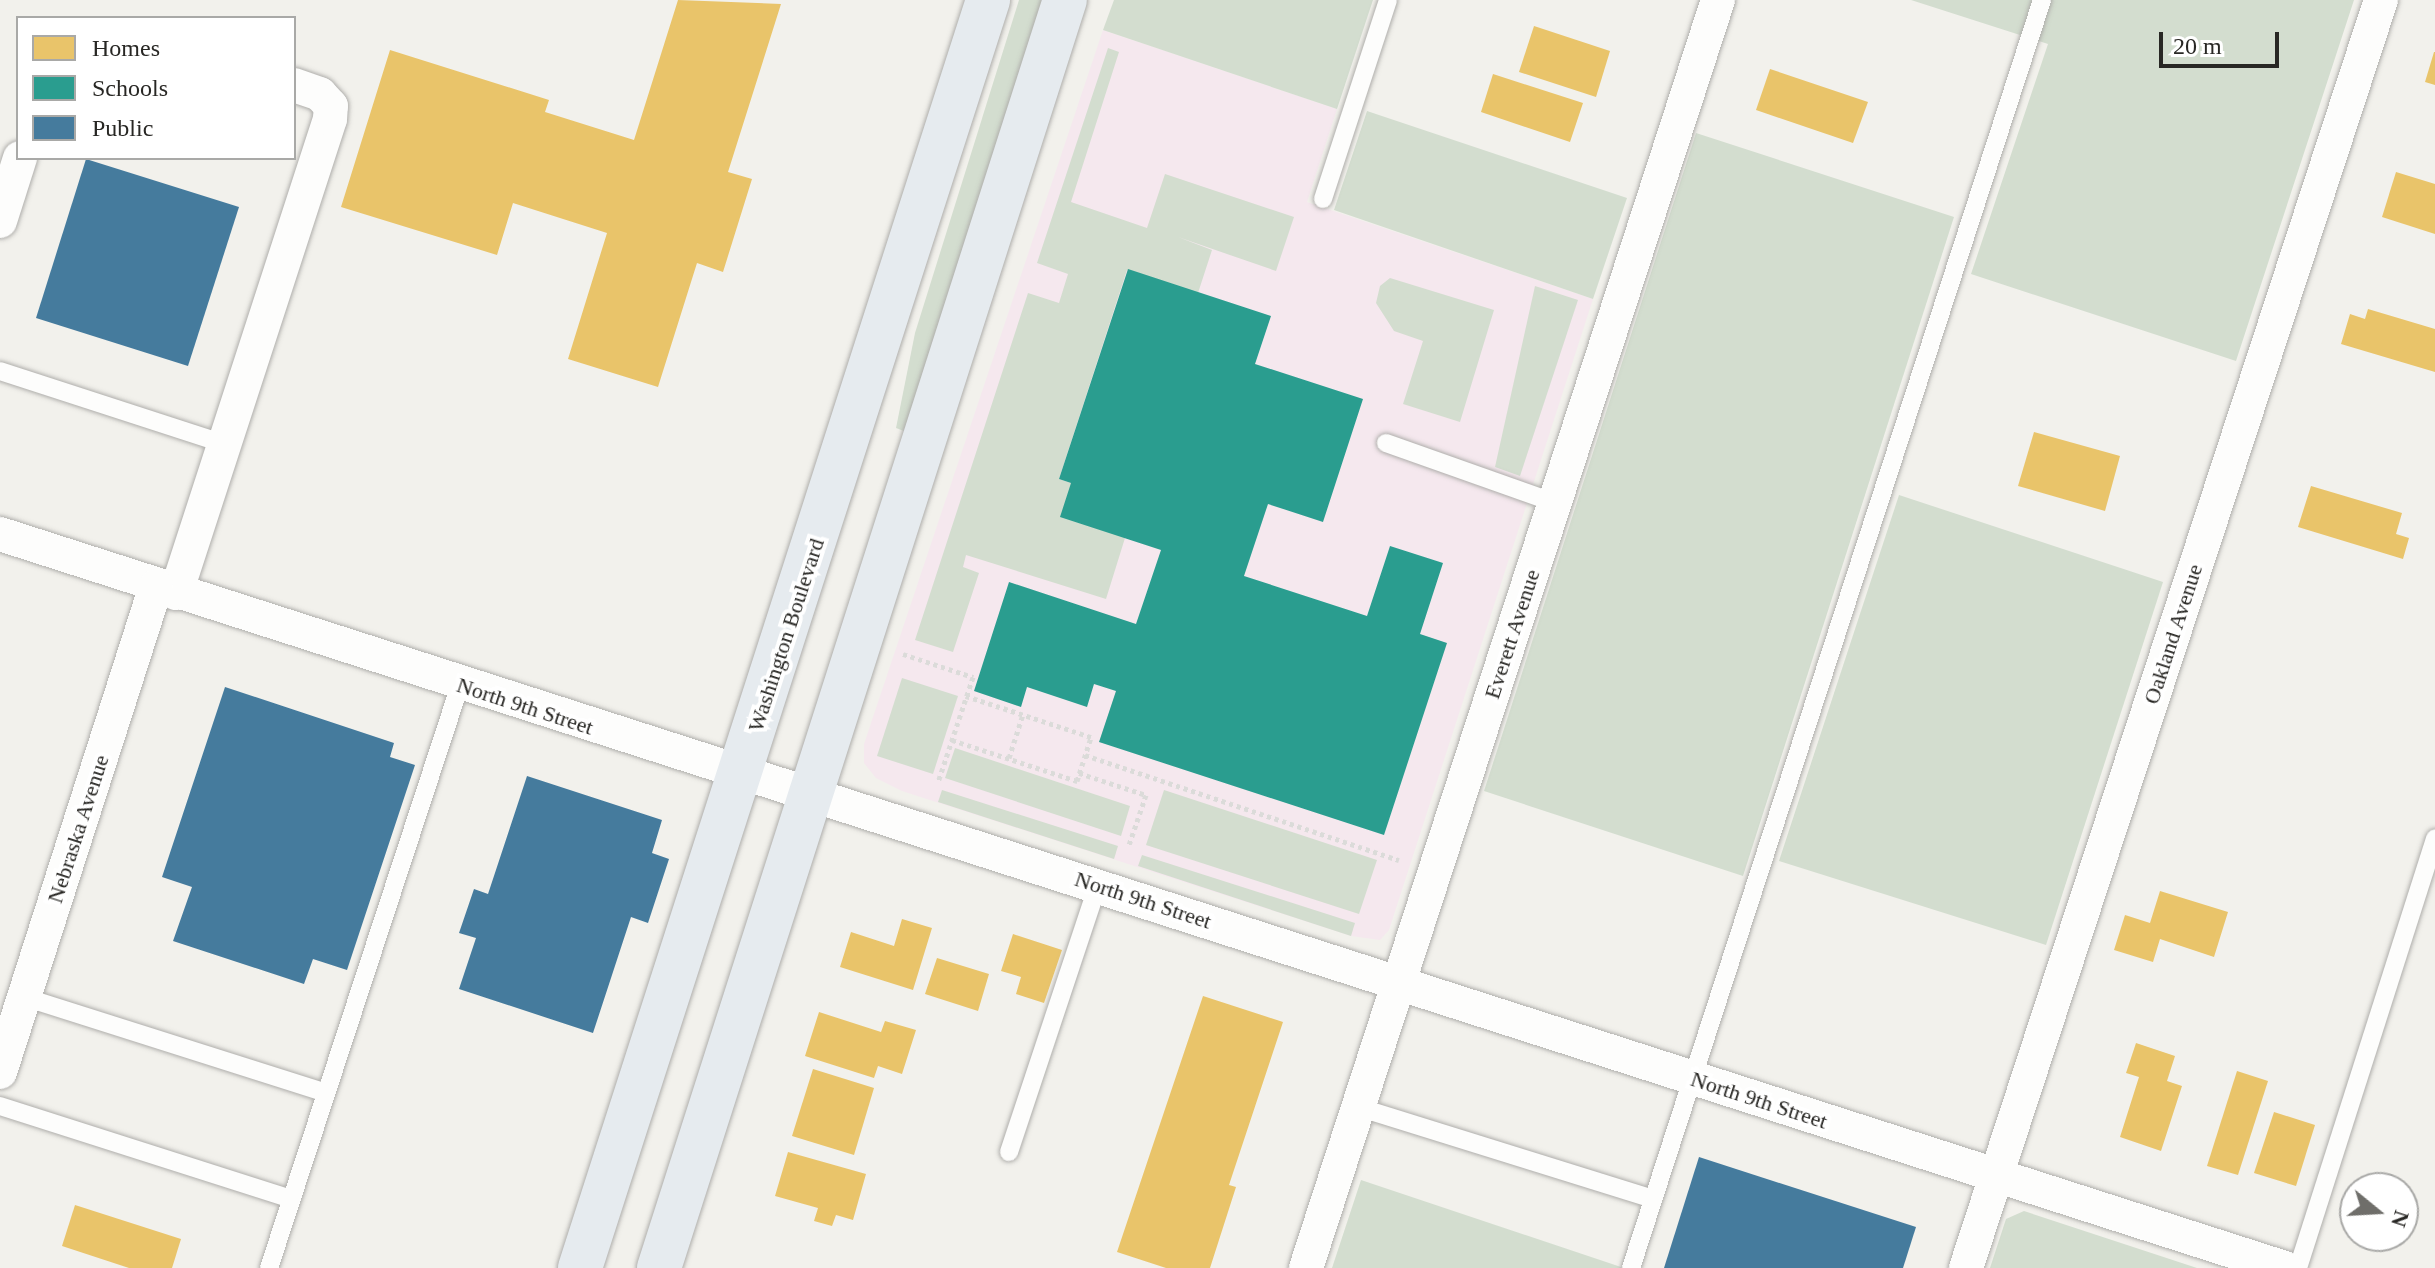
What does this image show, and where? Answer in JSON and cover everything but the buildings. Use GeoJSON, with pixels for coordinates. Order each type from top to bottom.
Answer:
{"type":"FeatureCollection","features":[{"type":"Feature","properties":{"kind":"main road","name":"Washington Boulevard"},"geometry":{"type":"LineString","coordinates":[[580,1268],[988,0]]}},
{"type":"Feature","properties":{"kind":"main road"},"geometry":{"type":"LineString","coordinates":[[659,1268],[814,796],[1065,0]]}},
{"type":"Feature","properties":{"kind":"street","name":"Everett Avenue"},"geometry":{"type":"LineString","coordinates":[[1306,1268],[1718,0]]}},
{"type":"Feature","properties":{"kind":"street","name":"Oakland Avenue"},"geometry":{"type":"LineString","coordinates":[[1966,1268],[2381,0]]}},
{"type":"Feature","properties":{"kind":"street","name":"Nebraska Avenue"},"geometry":{"type":"LineString","coordinates":[[0,1072],[166,589],[225,444],[330,119],[331,106],[320,94],[296,86]]}},
{"type":"Feature","properties":{"kind":"street"},"geometry":{"type":"LineString","coordinates":[[0,221],[19,160]]}},
{"type":"Feature","properties":{"kind":"street","name":"North 9th Street"},"geometry":{"type":"LineString","coordinates":[[0,534],[460,685],[1098,885],[2285,1268]]}},
{"type":"Feature","properties":{"kind":"lane"},"geometry":{"type":"LineString","coordinates":[[1323,199],[1388,0]]}},
{"type":"Feature","properties":{"kind":"lane"},"geometry":{"type":"LineString","coordinates":[[1631,1268],[2042,0]]}},
{"type":"Feature","properties":{"kind":"lane"},"geometry":{"type":"LineString","coordinates":[[0,371],[225,444]]}},
{"type":"Feature","properties":{"kind":"lane"},"geometry":{"type":"LineString","coordinates":[[1386,443],[1555,503]]}},
{"type":"Feature","properties":{"kind":"lane"},"geometry":{"type":"LineString","coordinates":[[269,1268],[460,685]]}},
{"type":"Feature","properties":{"kind":"lane"},"geometry":{"type":"LineString","coordinates":[[2298,1268],[2435,838]]}},
{"type":"Feature","properties":{"kind":"lane"},"geometry":{"type":"LineString","coordinates":[[1009,1152],[1098,885]]}},
{"type":"Feature","properties":{"kind":"lane"},"geometry":{"type":"LineString","coordinates":[[24,997],[326,1093]]}},
{"type":"Feature","properties":{"kind":"lane"},"geometry":{"type":"LineString","coordinates":[[0,1106],[291,1199]]}},
{"type":"Feature","properties":{"kind":"lane"},"geometry":{"type":"LineString","coordinates":[[1358,1107],[1653,1199]]}},
{"type":"Feature","properties":{"kind":"path"},"geometry":{"type":"LineString","coordinates":[[903,654],[973,677],[938,782]]}},
{"type":"Feature","properties":{"kind":"path"},"geometry":{"type":"LineString","coordinates":[[952,740],[1077,781],[1091,737],[966,696]]}},
{"type":"Feature","properties":{"kind":"path"},"geometry":{"type":"LineString","coordinates":[[1009,758],[1023,714]]}},
{"type":"Feature","properties":{"kind":"path"},"geometry":{"type":"LineString","coordinates":[[1085,755],[1400,860]]}},
{"type":"Feature","properties":{"kind":"path"},"geometry":{"type":"LineString","coordinates":[[1079,773],[1146,795],[1129,845]]}},
{"type":"Feature","properties":{"kind":"shaded area"},"geometry":{"type":"Polygon","coordinates":[[[1103,30],[1337,109],[1307,202],[1593,299],[1389,930],[1380,940],[1351,936],[902,791],[876,778],[864,763],[864,744],[1103,30]]]}},
{"type":"Feature","properties":{"kind":"green space"},"geometry":{"type":"Polygon","coordinates":[[[1019,0],[1043,0],[912,434],[896,428],[915,333],[1019,0]]]}},
{"type":"Feature","properties":{"kind":"green space"},"geometry":{"type":"Polygon","coordinates":[[[1114,0],[1373,0],[1337,109],[1103,30],[1114,0]]]}},
{"type":"Feature","properties":{"kind":"green space"},"geometry":{"type":"Polygon","coordinates":[[[1911,0],[2354,0],[2236,361],[1971,274],[2048,44],[1911,0]]]}},
{"type":"Feature","properties":{"kind":"green space"},"geometry":{"type":"Polygon","coordinates":[[[1108,48],[1119,52],[1071,202],[1147,228],[1165,174],[1294,217],[1276,271],[1178,237],[1212,250],[1198,293],[1127,270],[1059,479],[1071,483],[1125,538],[1106,599],[966,555],[963,567],[979,573],[953,652],[915,640],[1028,293],[1059,303],[1068,274],[1037,263],[1108,48]]]}},
{"type":"Feature","properties":{"kind":"green space"},"geometry":{"type":"Polygon","coordinates":[[[1367,111],[1627,198],[1593,299],[1334,210],[1367,111]]]}},
{"type":"Feature","properties":{"kind":"green space"},"geometry":{"type":"Polygon","coordinates":[[[1696,133],[1954,217],[1743,876],[1484,791],[1696,133]]]}},
{"type":"Feature","properties":{"kind":"green space"},"geometry":{"type":"Polygon","coordinates":[[[1390,278],[1494,310],[1460,422],[1403,404],[1423,341],[1394,331],[1376,303],[1380,286],[1390,278]]]}},
{"type":"Feature","properties":{"kind":"green space"},"geometry":{"type":"Polygon","coordinates":[[[1535,286],[1578,300],[1520,476],[1495,467],[1535,286]]]}},
{"type":"Feature","properties":{"kind":"green space"},"geometry":{"type":"Polygon","coordinates":[[[1899,495],[2163,582],[2046,945],[1779,861],[1899,495]]]}},
{"type":"Feature","properties":{"kind":"green space"},"geometry":{"type":"Polygon","coordinates":[[[902,678],[958,696],[933,774],[877,756],[902,678]]]}},
{"type":"Feature","properties":{"kind":"green space"},"geometry":{"type":"Polygon","coordinates":[[[955,748],[1130,806],[1121,836],[945,778],[955,748]]]}},
{"type":"Feature","properties":{"kind":"green space"},"geometry":{"type":"Polygon","coordinates":[[[942,790],[1118,846],[1114,859],[938,802],[942,790]]]}},
{"type":"Feature","properties":{"kind":"green space"},"geometry":{"type":"Polygon","coordinates":[[[1164,790],[1377,860],[1359,914],[1146,845],[1164,790]]]}},
{"type":"Feature","properties":{"kind":"green space"},"geometry":{"type":"Polygon","coordinates":[[[1142,855],[1355,923],[1351,936],[1138,866],[1142,855]]]}},
{"type":"Feature","properties":{"kind":"green space"},"geometry":{"type":"Polygon","coordinates":[[[1361,1180],[1621,1267],[1621,1268],[1332,1268],[1361,1180]]]}},
{"type":"Feature","properties":{"kind":"green space"},"geometry":{"type":"Polygon","coordinates":[[[2024,1211],[2197,1268],[1990,1268],[2006,1219],[2024,1211]]]}}]}
